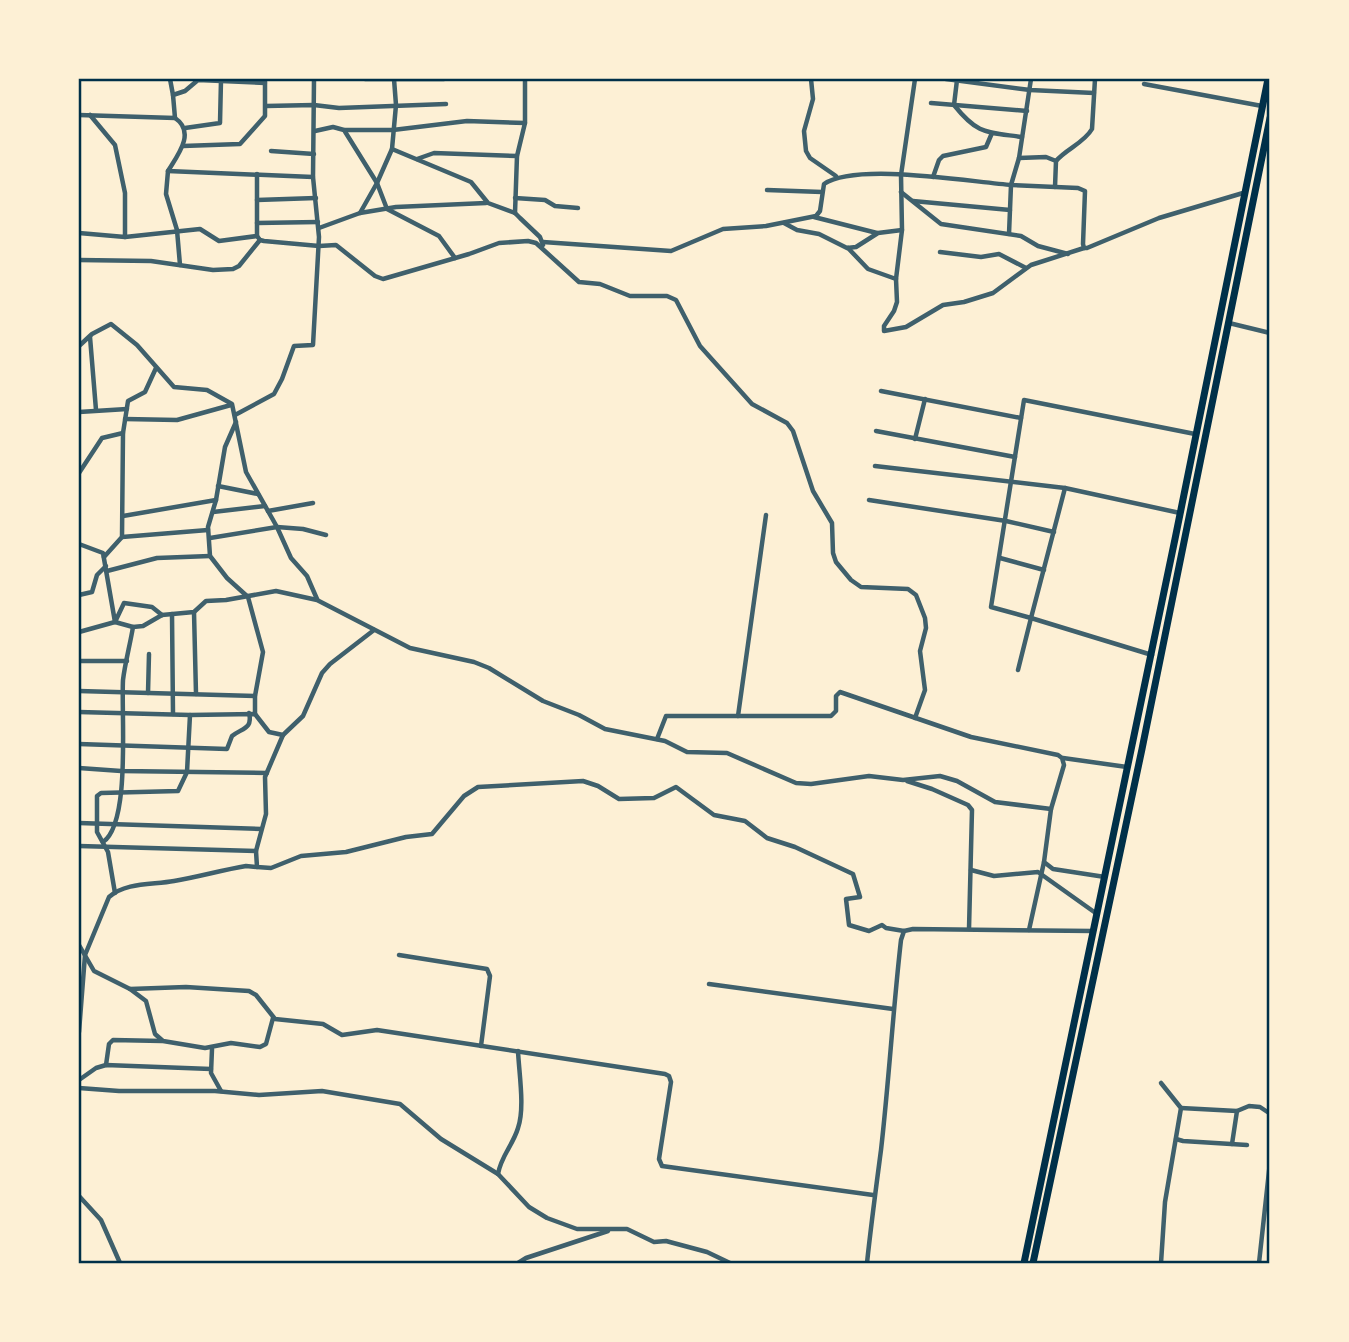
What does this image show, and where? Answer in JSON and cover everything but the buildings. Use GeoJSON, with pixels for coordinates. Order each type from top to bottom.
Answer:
{"type":"FeatureCollection","features":[{"type":"Feature","properties":{"kind":"highway"},"geometry":{"type":"LineString","coordinates":[[1024,1263],[1152,655],[1268,79]]}},
{"type":"Feature","properties":{"kind":"highway"},"geometry":{"type":"LineString","coordinates":[[1033,1263],[1089,1004],[1270,118]]}},
{"type":"Feature","properties":{"kind":"street"},"geometry":{"type":"LineString","coordinates":[[170,79],[175,118]]}},
{"type":"Feature","properties":{"kind":"street"},"geometry":{"type":"LineString","coordinates":[[235,415],[274,394],[294,346],[313,345],[319,246],[313,177],[316,131],[314,79]]}},
{"type":"Feature","properties":{"kind":"street"},"geometry":{"type":"LineString","coordinates":[[366,79],[443,79]]}},
{"type":"Feature","properties":{"kind":"street"},"geometry":{"type":"LineString","coordinates":[[360,213],[392,149],[396,105],[394,79]]}},
{"type":"Feature","properties":{"kind":"street"},"geometry":{"type":"LineString","coordinates":[[515,214],[517,156],[525,123],[525,79]]}},
{"type":"Feature","properties":{"kind":"street"},"geometry":{"type":"LineString","coordinates":[[811,79],[813,99],[804,131],[806,151],[810,158],[837,177]]}},
{"type":"Feature","properties":{"kind":"street"},"geometry":{"type":"LineString","coordinates":[[915,79],[901,175],[902,230],[896,279],[896,307],[884,326],[886,332],[906,327],[943,305],[964,302],[997,291],[1026,268],[1159,218],[1243,193]]}},
{"type":"Feature","properties":{"kind":"street"},"geometry":{"type":"LineString","coordinates":[[946,79],[1030,90],[1094,93]]}},
{"type":"Feature","properties":{"kind":"street"},"geometry":{"type":"LineString","coordinates":[[1009,234],[1011,185],[1019,158],[1031,79]]}},
{"type":"Feature","properties":{"kind":"street"},"geometry":{"type":"LineString","coordinates":[[1055,187],[1056,161],[1064,151],[1090,134],[1094,123],[1095,79]]}},
{"type":"Feature","properties":{"kind":"street"},"geometry":{"type":"LineString","coordinates":[[173,95],[184,91],[198,80],[265,81],[264,120],[240,144],[183,146]]}},
{"type":"Feature","properties":{"kind":"street"},"geometry":{"type":"LineString","coordinates":[[184,128],[220,123],[221,80]]}},
{"type":"Feature","properties":{"kind":"street"},"geometry":{"type":"LineString","coordinates":[[957,80],[954,105],[976,129],[1022,137]]}},
{"type":"Feature","properties":{"kind":"street"},"geometry":{"type":"LineString","coordinates":[[1144,84],[1262,106]]}},
{"type":"Feature","properties":{"kind":"street"},"geometry":{"type":"LineString","coordinates":[[932,103],[1027,111]]}},
{"type":"Feature","properties":{"kind":"street"},"geometry":{"type":"LineString","coordinates":[[266,106],[339,108],[446,104]]}},
{"type":"Feature","properties":{"kind":"street"},"geometry":{"type":"LineString","coordinates":[[79,115],[175,118],[183,123],[183,146],[168,172],[166,194],[177,230],[180,265]]}},
{"type":"Feature","properties":{"kind":"street"},"geometry":{"type":"LineString","coordinates":[[90,116],[115,145],[125,192],[125,237]]}},
{"type":"Feature","properties":{"kind":"street"},"geometry":{"type":"LineString","coordinates":[[316,131],[333,127],[344,130],[393,130],[467,121],[525,123]]}},
{"type":"Feature","properties":{"kind":"street"},"geometry":{"type":"LineString","coordinates":[[344,130],[377,183],[387,209],[439,236],[455,258]]}},
{"type":"Feature","properties":{"kind":"street"},"geometry":{"type":"LineString","coordinates":[[933,177],[943,156],[986,147],[992,133]]}},
{"type":"Feature","properties":{"kind":"street"},"geometry":{"type":"LineString","coordinates":[[1256,134],[1268,137]]}},
{"type":"Feature","properties":{"kind":"street"},"geometry":{"type":"LineString","coordinates":[[392,149],[471,182],[488,203]]}},
{"type":"Feature","properties":{"kind":"street"},"geometry":{"type":"LineString","coordinates":[[271,151],[314,154]]}},
{"type":"Feature","properties":{"kind":"street"},"geometry":{"type":"LineString","coordinates":[[417,159],[435,153],[517,156]]}},
{"type":"Feature","properties":{"kind":"street"},"geometry":{"type":"LineString","coordinates":[[1019,158],[1046,158],[1056,161]]}},
{"type":"Feature","properties":{"kind":"street"},"geometry":{"type":"LineString","coordinates":[[168,172],[313,177]]}},
{"type":"Feature","properties":{"kind":"street"},"geometry":{"type":"LineString","coordinates":[[79,260],[151,261],[213,270],[236,268],[258,238],[257,174]]}},
{"type":"Feature","properties":{"kind":"street"},"geometry":{"type":"LineString","coordinates":[[79,233],[125,237],[177,230],[204,230],[219,241],[258,238],[319,246],[336,245],[375,276],[383,279],[499,243],[528,241],[543,245],[671,251],[723,229],[783,223],[819,214],[824,184],[837,177],[901,175],[1078,188],[1085,191],[1084,248]]}},
{"type":"Feature","properties":{"kind":"street"},"geometry":{"type":"LineString","coordinates":[[767,190],[822,192]]}},
{"type":"Feature","properties":{"kind":"street"},"geometry":{"type":"LineString","coordinates":[[901,192],[941,224],[1024,237],[1038,246],[1069,254]]}},
{"type":"Feature","properties":{"kind":"street"},"geometry":{"type":"LineString","coordinates":[[257,200],[316,198]]}},
{"type":"Feature","properties":{"kind":"street"},"geometry":{"type":"LineString","coordinates":[[515,198],[578,208]]}},
{"type":"Feature","properties":{"kind":"street"},"geometry":{"type":"LineString","coordinates":[[911,200],[1010,210]]}},
{"type":"Feature","properties":{"kind":"street"},"geometry":{"type":"LineString","coordinates":[[257,223],[319,225],[360,213],[387,209],[488,203],[515,214],[579,282],[600,284],[630,296],[667,296],[676,300],[700,346],[752,404],[787,424],[793,431],[813,491],[832,523],[836,562],[851,580],[862,586],[908,589],[916,595],[926,628],[920,651],[925,690],[915,718]]}},
{"type":"Feature","properties":{"kind":"street"},"geometry":{"type":"LineString","coordinates":[[811,217],[878,233],[902,230]]}},
{"type":"Feature","properties":{"kind":"street"},"geometry":{"type":"LineString","coordinates":[[783,223],[797,230],[819,234],[848,248],[868,269],[896,279]]}},
{"type":"Feature","properties":{"kind":"street"},"geometry":{"type":"LineString","coordinates":[[848,248],[856,247],[878,233]]}},
{"type":"Feature","properties":{"kind":"street"},"geometry":{"type":"LineString","coordinates":[[940,252],[981,257],[999,254],[1026,268]]}},
{"type":"Feature","properties":{"kind":"street"},"geometry":{"type":"LineString","coordinates":[[1229,323],[1270,333]]}},
{"type":"Feature","properties":{"kind":"street"},"geometry":{"type":"LineString","coordinates":[[79,346],[111,324],[137,345],[174,387],[207,390],[232,404],[246,472],[291,558],[307,576],[317,600]]}},
{"type":"Feature","properties":{"kind":"street"},"geometry":{"type":"LineString","coordinates":[[90,336],[96,410]]}},
{"type":"Feature","properties":{"kind":"street"},"geometry":{"type":"LineString","coordinates":[[104,557],[122,537],[123,433],[128,401],[145,393],[156,368]]}},
{"type":"Feature","properties":{"kind":"street"},"geometry":{"type":"LineString","coordinates":[[881,391],[1021,418]]}},
{"type":"Feature","properties":{"kind":"street"},"geometry":{"type":"LineString","coordinates":[[915,439],[925,400]]}},
{"type":"Feature","properties":{"kind":"street"},"geometry":{"type":"LineString","coordinates":[[1152,655],[991,607],[1024,400],[1196,434]]}},
{"type":"Feature","properties":{"kind":"street"},"geometry":{"type":"LineString","coordinates":[[125,419],[181,419],[232,404]]}},
{"type":"Feature","properties":{"kind":"street"},"geometry":{"type":"LineString","coordinates":[[79,412],[127,409]]}},
{"type":"Feature","properties":{"kind":"street"},"geometry":{"type":"LineString","coordinates":[[79,744],[227,749],[234,734],[248,728],[251,723],[262,652],[248,597],[227,578],[210,556],[208,530],[225,447],[236,422]]}},
{"type":"Feature","properties":{"kind":"street"},"geometry":{"type":"LineString","coordinates":[[876,431],[1015,457]]}},
{"type":"Feature","properties":{"kind":"street"},"geometry":{"type":"LineString","coordinates":[[79,473],[102,438],[123,433]]}},
{"type":"Feature","properties":{"kind":"street"},"geometry":{"type":"LineString","coordinates":[[875,466],[1065,488],[1181,513]]}},
{"type":"Feature","properties":{"kind":"street"},"geometry":{"type":"LineString","coordinates":[[218,486],[258,494]]}},
{"type":"Feature","properties":{"kind":"street"},"geometry":{"type":"LineString","coordinates":[[1018,670],[1065,488]]}},
{"type":"Feature","properties":{"kind":"street"},"geometry":{"type":"LineString","coordinates":[[123,516],[216,500]]}},
{"type":"Feature","properties":{"kind":"street"},"geometry":{"type":"LineString","coordinates":[[870,500],[1006,521],[1054,532]]}},
{"type":"Feature","properties":{"kind":"street"},"geometry":{"type":"LineString","coordinates":[[213,512],[313,503]]}},
{"type":"Feature","properties":{"kind":"street"},"geometry":{"type":"LineString","coordinates":[[738,716],[766,516]]}},
{"type":"Feature","properties":{"kind":"street"},"geometry":{"type":"LineString","coordinates":[[210,538],[277,527],[303,529],[326,535]]}},
{"type":"Feature","properties":{"kind":"street"},"geometry":{"type":"LineString","coordinates":[[122,537],[208,530]]}},
{"type":"Feature","properties":{"kind":"street"},"geometry":{"type":"LineString","coordinates":[[79,544],[99,550],[104,557],[115,622]]}},
{"type":"Feature","properties":{"kind":"street"},"geometry":{"type":"LineString","coordinates":[[79,595],[92,592],[97,575],[107,568],[157,558],[210,556]]}},
{"type":"Feature","properties":{"kind":"street"},"geometry":{"type":"LineString","coordinates":[[1000,558],[1044,570]]}},
{"type":"Feature","properties":{"kind":"street"},"geometry":{"type":"LineString","coordinates":[[79,632],[115,622],[133,627],[149,624],[162,615],[194,612],[206,601],[275,591],[317,600],[410,648],[482,664],[544,701],[605,729],[657,739],[687,752],[727,752],[796,783],[811,784],[869,776],[903,780],[932,789],[968,805],[972,810],[969,929]]}},
{"type":"Feature","properties":{"kind":"street"},"geometry":{"type":"LineString","coordinates":[[115,622],[124,603],[152,607],[162,615]]}},
{"type":"Feature","properties":{"kind":"street"},"geometry":{"type":"LineString","coordinates":[[194,612],[197,694]]}},
{"type":"Feature","properties":{"kind":"street"},"geometry":{"type":"LineString","coordinates":[[172,614],[173,714]]}},
{"type":"Feature","properties":{"kind":"street"},"geometry":{"type":"LineString","coordinates":[[104,845],[116,824],[121,793],[123,692],[133,627]]}},
{"type":"Feature","properties":{"kind":"street"},"geometry":{"type":"LineString","coordinates":[[257,867],[256,851],[266,814],[265,782],[283,735],[303,716],[322,673],[374,630]]}},
{"type":"Feature","properties":{"kind":"street"},"geometry":{"type":"LineString","coordinates":[[148,693],[149,654]]}},
{"type":"Feature","properties":{"kind":"street"},"geometry":{"type":"LineString","coordinates":[[79,661],[127,661]]}},
{"type":"Feature","properties":{"kind":"street"},"geometry":{"type":"LineString","coordinates":[[79,691],[255,696]]}},
{"type":"Feature","properties":{"kind":"street"},"geometry":{"type":"LineString","coordinates":[[657,739],[666,716],[831,716],[836,711],[836,696],[840,692],[971,737],[1062,758],[1128,767]]}},
{"type":"Feature","properties":{"kind":"street"},"geometry":{"type":"LineString","coordinates":[[79,712],[190,715],[252,713]]}},
{"type":"Feature","properties":{"kind":"street"},"geometry":{"type":"LineString","coordinates":[[252,713],[269,732],[283,735]]}},
{"type":"Feature","properties":{"kind":"street"},"geometry":{"type":"LineString","coordinates":[[115,892],[104,845],[98,835],[95,800],[98,794],[177,791],[187,772],[190,715]]}},
{"type":"Feature","properties":{"kind":"street"},"geometry":{"type":"LineString","coordinates":[[1028,930],[1042,873],[1051,809],[1064,765],[1062,758]]}},
{"type":"Feature","properties":{"kind":"street"},"geometry":{"type":"LineString","coordinates":[[79,768],[267,773]]}},
{"type":"Feature","properties":{"kind":"street"},"geometry":{"type":"LineString","coordinates":[[903,780],[940,776],[995,802],[1051,809]]}},
{"type":"Feature","properties":{"kind":"street"},"geometry":{"type":"LineString","coordinates":[[79,1032],[81,976],[85,955],[109,897],[115,892],[136,885],[174,881],[218,870],[246,866],[271,868],[301,856],[346,852],[406,837],[432,834],[464,796],[478,787],[583,781],[598,786],[615,798],[625,800],[658,797],[676,787],[714,815],[745,821],[767,838],[795,847],[853,874],[860,897],[846,899],[849,925],[869,931],[882,925],[904,931],[1094,931]]}},
{"type":"Feature","properties":{"kind":"street"},"geometry":{"type":"LineString","coordinates":[[79,822],[261,829]]}},
{"type":"Feature","properties":{"kind":"street"},"geometry":{"type":"LineString","coordinates":[[79,846],[256,851]]}},
{"type":"Feature","properties":{"kind":"street"},"geometry":{"type":"LineString","coordinates":[[1044,862],[1053,869],[1106,877]]}},
{"type":"Feature","properties":{"kind":"street"},"geometry":{"type":"LineString","coordinates":[[971,870],[994,876],[1042,873],[1098,914]]}},
{"type":"Feature","properties":{"kind":"street"},"geometry":{"type":"LineString","coordinates":[[867,1263],[893,1009],[904,931]]}},
{"type":"Feature","properties":{"kind":"street"},"geometry":{"type":"LineString","coordinates":[[79,945],[94,971],[130,989],[146,1001],[155,1034],[163,1041]]}},
{"type":"Feature","properties":{"kind":"street"},"geometry":{"type":"LineString","coordinates":[[399,955],[487,969],[490,976],[481,1046]]}},
{"type":"Feature","properties":{"kind":"street"},"geometry":{"type":"LineString","coordinates":[[709,984],[893,1009]]}},
{"type":"Feature","properties":{"kind":"street"},"geometry":{"type":"LineString","coordinates":[[130,989],[186,986],[249,991],[256,995],[273,1018],[323,1024],[342,1035],[373,1030],[669,1076],[670,1098],[659,1159],[662,1166],[873,1195]]}},
{"type":"Feature","properties":{"kind":"street"},"geometry":{"type":"LineString","coordinates":[[106,1065],[111,1041],[163,1041],[212,1049],[232,1043],[262,1046],[273,1018]]}},
{"type":"Feature","properties":{"kind":"street"},"geometry":{"type":"LineString","coordinates":[[212,1049],[211,1069],[222,1092]]}},
{"type":"Feature","properties":{"kind":"street"},"geometry":{"type":"LineString","coordinates":[[498,1174],[501,1158],[519,1127],[521,1114],[518,1051]]}},
{"type":"Feature","properties":{"kind":"street"},"geometry":{"type":"LineString","coordinates":[[79,1080],[96,1068],[106,1065],[211,1069]]}},
{"type":"Feature","properties":{"kind":"street"},"geometry":{"type":"LineString","coordinates":[[1161,1083],[1181,1108],[1165,1202],[1161,1263]]}},
{"type":"Feature","properties":{"kind":"street"},"geometry":{"type":"LineString","coordinates":[[79,1088],[259,1095],[322,1091],[400,1104],[442,1139],[498,1174],[529,1207],[547,1218],[577,1229],[627,1229],[654,1242],[666,1241],[707,1252],[730,1263]]}},
{"type":"Feature","properties":{"kind":"street"},"geometry":{"type":"LineString","coordinates":[[1181,1108],[1237,1111],[1249,1106],[1260,1107],[1269,1113],[1270,1117]]}},
{"type":"Feature","properties":{"kind":"street"},"geometry":{"type":"LineString","coordinates":[[1232,1144],[1237,1111]]}},
{"type":"Feature","properties":{"kind":"street"},"geometry":{"type":"LineString","coordinates":[[1176,1139],[1183,1142],[1247,1145]]}},
{"type":"Feature","properties":{"kind":"street"},"geometry":{"type":"LineString","coordinates":[[1259,1263],[1270,1162]]}},
{"type":"Feature","properties":{"kind":"street"},"geometry":{"type":"LineString","coordinates":[[79,1196],[102,1220],[120,1263]]}},
{"type":"Feature","properties":{"kind":"street"},"geometry":{"type":"LineString","coordinates":[[518,1263],[612,1230]]}}]}
